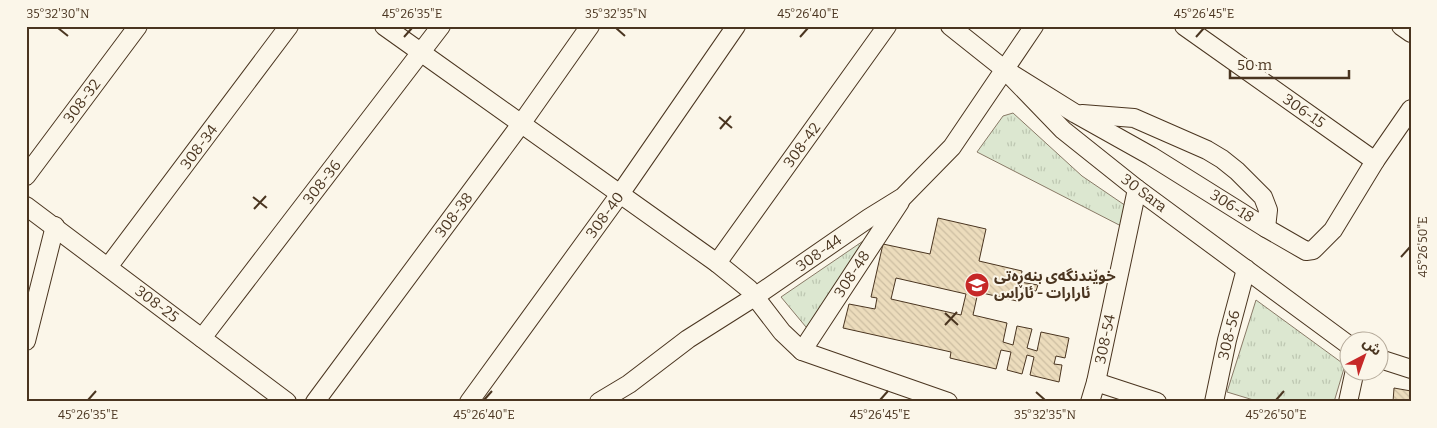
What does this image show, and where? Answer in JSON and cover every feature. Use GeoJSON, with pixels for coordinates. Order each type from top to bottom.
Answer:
{"type":"FeatureCollection","features":[{"type":"Feature","properties":{"kind":"street","name":"308-32"},"geometry":{"type":"LineString","coordinates":[[26,176],[138,26]]}},
{"type":"Feature","properties":{"kind":"street","name":"308-34"},"geometry":{"type":"LineString","coordinates":[[108,267],[289,26]]}},
{"type":"Feature","properties":{"kind":"street"},"geometry":{"type":"LineString","coordinates":[[384,26],[717,263],[756,296],[782,332],[802,351],[948,402]]}},
{"type":"Feature","properties":{"kind":"street","name":"308-36"},"geometry":{"type":"LineString","coordinates":[[202,338],[441,26]]}},
{"type":"Feature","properties":{"kind":"street","name":"308-38"},"geometry":{"type":"LineString","coordinates":[[315,402],[521,124],[590,26]]}},
{"type":"Feature","properties":{"kind":"street","name":"308-40"},"geometry":{"type":"LineString","coordinates":[[469,402],[620,194],[736,26]]}},
{"type":"Feature","properties":{"kind":"street","name":"308-42"},"geometry":{"type":"LineString","coordinates":[[717,263],[887,26]]}},
{"type":"Feature","properties":{"kind":"street","name":"30 Sara"},"geometry":{"type":"LineString","coordinates":[[950,26],[1004,69],[1063,130],[1137,189],[1340,339]]}},
{"type":"Feature","properties":{"kind":"street","name":"308-44"},"geometry":{"type":"LineString","coordinates":[[599,402],[629,384],[688,339],[756,296],[868,218],[903,197],[952,147],[1034,26]]}},
{"type":"Feature","properties":{"kind":"street","name":"306-15"},"geometry":{"type":"LineString","coordinates":[[1184,26],[1375,161]]}},
{"type":"Feature","properties":{"kind":"street"},"geometry":{"type":"LineString","coordinates":[[1400,26],[1411,33]]}},
{"type":"Feature","properties":{"kind":"street","name":"306-18"},"geometry":{"type":"LineString","coordinates":[[1004,69],[1306,251],[1313,250],[1333,230],[1375,161],[1411,109]]}},
{"type":"Feature","properties":{"kind":"street"},"geometry":{"type":"LineString","coordinates":[[1076,114],[1134,118],[1207,150],[1237,171],[1263,197],[1268,210],[1266,228]]}},
{"type":"Feature","properties":{"kind":"street","name":"308-54"},"geometry":{"type":"LineString","coordinates":[[1090,402],[1096,382],[1137,189]]}},
{"type":"Feature","properties":{"kind":"street","name":"308-48"},"geometry":{"type":"LineString","coordinates":[[802,351],[903,197]]}},
{"type":"Feature","properties":{"kind":"street","name":"308-25"},"geometry":{"type":"LineString","coordinates":[[26,206],[287,402]]}},
{"type":"Feature","properties":{"kind":"street"},"geometry":{"type":"LineString","coordinates":[[26,341],[32,290],[55,226]]}},
{"type":"Feature","properties":{"kind":"street","name":"308-56"},"geometry":{"type":"LineString","coordinates":[[1214,402],[1227,340],[1246,269]]}},
{"type":"Feature","properties":{"kind":"street"},"geometry":{"type":"LineString","coordinates":[[1390,363],[1411,369]]}},
{"type":"Feature","properties":{"kind":"street"},"geometry":{"type":"LineString","coordinates":[[1348,402],[1353,380]]}},
{"type":"Feature","properties":{"kind":"street"},"geometry":{"type":"LineString","coordinates":[[1096,382],[1157,402]]}},
{"type":"Feature","properties":{"kind":"street"},"geometry":{"type":"LineString","coordinates":[[611,402],[629,384]]}},
{"type":"Feature","properties":{"kind":"green space"},"geometry":{"type":"Polygon","coordinates":[[[1013,113],[1082,176],[1129,208],[1125,228],[977,152],[1003,116],[1013,113]]]}},
{"type":"Feature","properties":{"kind":"green space"},"geometry":{"type":"Polygon","coordinates":[[[869,237],[811,333],[781,297],[869,237]]]}},
{"type":"Feature","properties":{"kind":"green space"},"geometry":{"type":"Polygon","coordinates":[[[1256,300],[1340,361],[1341,380],[1334,402],[1260,402],[1227,392],[1256,300]]]}},
{"type":"Feature","properties":{"kind":"building"},"geometry":{"type":"Polygon","coordinates":[[[938,218],[986,229],[979,261],[1022,271],[1020,282],[1038,285],[1036,291],[1019,287],[1017,301],[978,292],[973,315],[1007,323],[1003,342],[1013,345],[1017,326],[1032,329],[1027,348],[1037,351],[1041,332],[1069,338],[1065,358],[1056,356],[1054,364],[1062,365],[1059,382],[1030,375],[1034,357],[1027,355],[1022,374],[1007,370],[1011,352],[1001,350],[996,369],[950,358],[951,352],[843,328],[849,304],[875,309],[877,298],[871,297],[883,244],[930,254],[938,218]],[[896,278],[891,299],[961,315],[966,294],[896,278]]]}},
{"type":"Feature","properties":{"kind":"building"},"geometry":{"type":"Polygon","coordinates":[[[1394,388],[1411,391],[1411,402],[1393,402],[1394,388]]]}},
{"type":"Feature","properties":{"kind":"place","name":"خوێندنگەی بنەڕەتی ئارارات - ئاراس"},"geometry":{"type":"Point","coordinates":[977,285]}}]}
